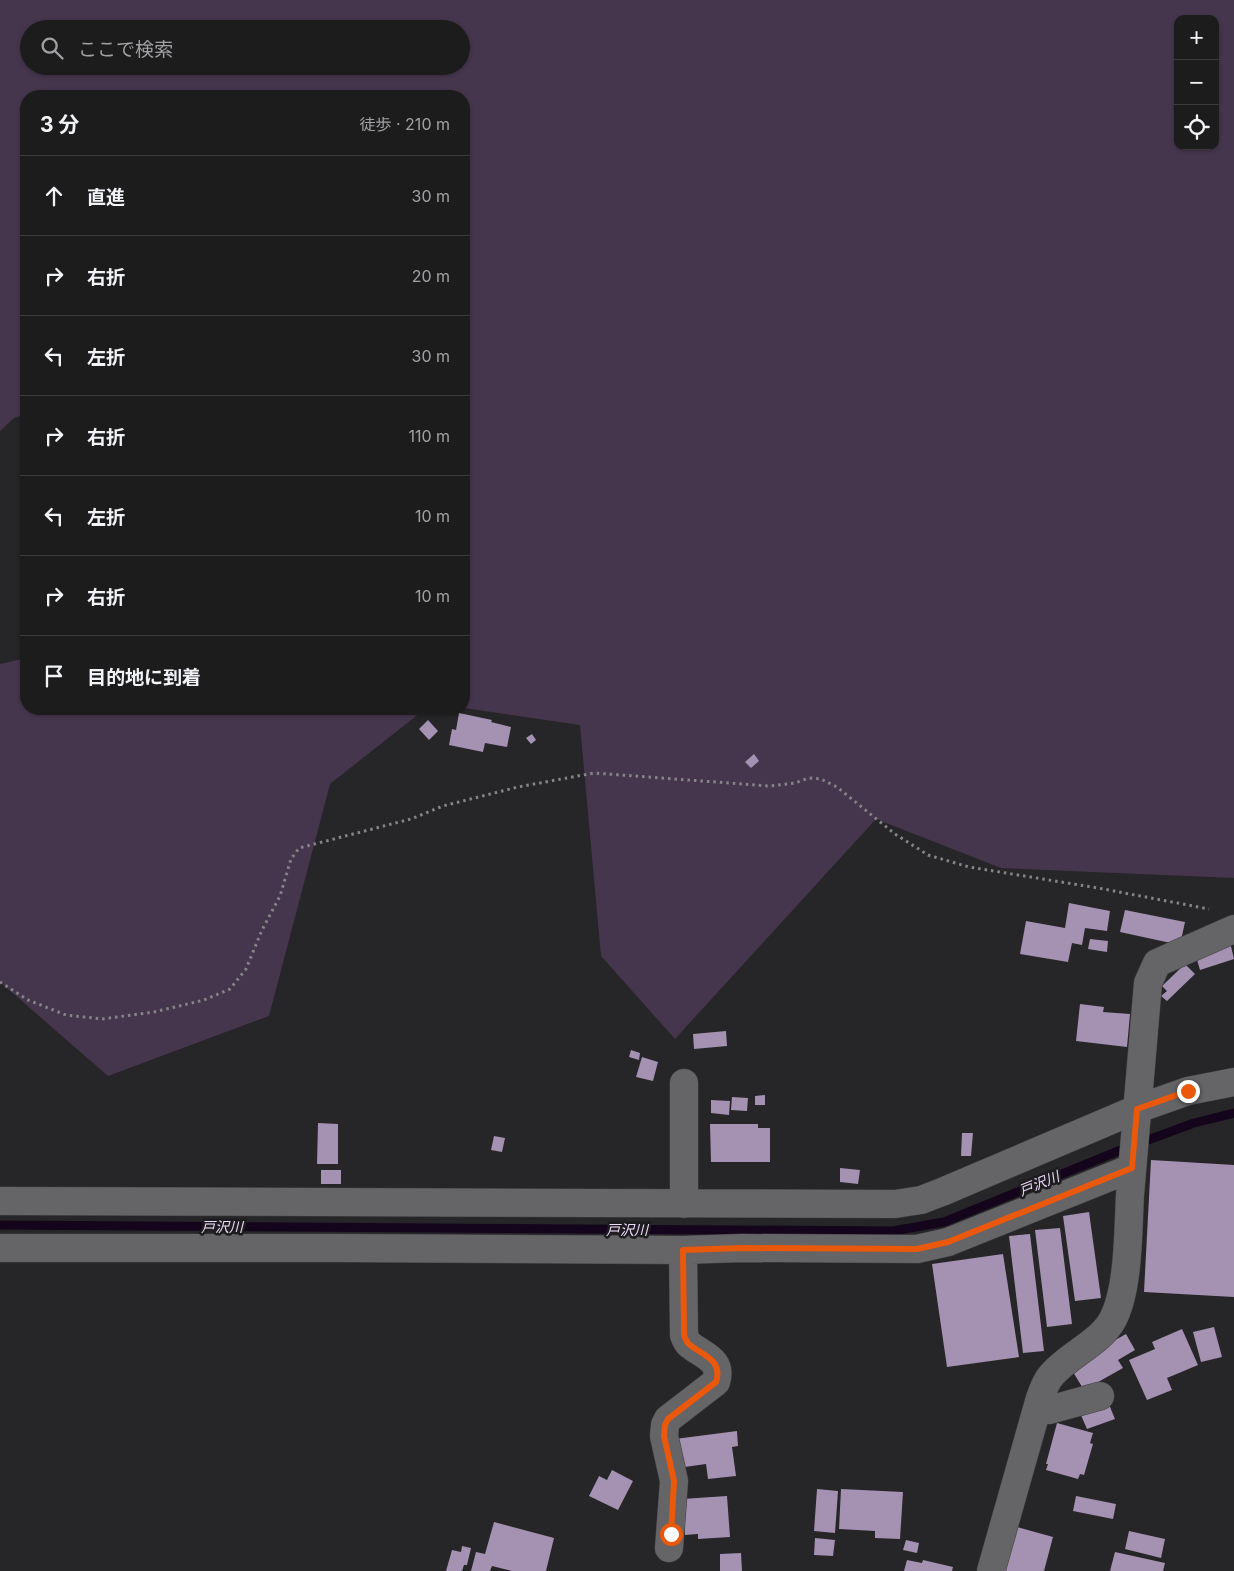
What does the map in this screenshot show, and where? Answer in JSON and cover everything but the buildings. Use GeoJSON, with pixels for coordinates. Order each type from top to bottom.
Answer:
{"type":"FeatureCollection","features":[{"type":"Feature","properties":{"kind":"street"},"geometry":{"type":"LineString","coordinates":[[992,1571],[1037,1410],[1049,1378],[1074,1354],[1105,1332],[1114,1318],[1120,1302],[1148,983],[1157,963],[1234,929]]}},
{"type":"Feature","properties":{"kind":"street"},"geometry":{"type":"LineString","coordinates":[[0,1201],[895,1204],[921,1200],[1136,1117],[1188,1091],[1234,1082]]}},
{"type":"Feature","properties":{"kind":"street"},"geometry":{"type":"LineString","coordinates":[[684,1083],[684,1204]]}},
{"type":"Feature","properties":{"kind":"street"},"geometry":{"type":"LineString","coordinates":[[0,1248],[917,1249],[948,1242],[1133,1165]]}},
{"type":"Feature","properties":{"kind":"street"},"geometry":{"type":"LineString","coordinates":[[669,1548],[674,1481],[664,1436],[665,1425],[668,1419],[716,1382],[719,1374],[717,1365],[701,1350],[689,1344],[684,1335],[683,1250]]}},
{"type":"Feature","properties":{"kind":"street"},"geometry":{"type":"LineString","coordinates":[[1037,1410],[1049,1410],[1100,1396]]}},
{"type":"Feature","properties":{"kind":"path"},"geometry":{"type":"LineString","coordinates":[[0,982],[28,1000],[66,1015],[102,1019],[154,1012],[204,1000],[230,989],[246,969],[262,930],[280,896],[291,859],[299,848],[412,819],[443,806],[462,801],[518,787],[594,773],[769,786],[796,784],[809,778],[821,779],[837,787],[895,834],[928,856],[969,867],[1098,888],[1214,910]]}},
{"type":"Feature","properties":{"kind":"shaded area"},"geometry":{"type":"Polygon","coordinates":[[[0,0],[1234,0],[1234,878],[1001,868],[876,819],[675,1039],[601,956],[580,725],[470,709],[470,90],[20,90],[20,416],[14,418],[0,431],[0,0]]]}},
{"type":"Feature","properties":{"kind":"shaded area"},"geometry":{"type":"Polygon","coordinates":[[[20,659],[20,715],[417,715],[330,784],[269,1016],[108,1076],[0,982],[0,664],[20,659]]]}},
{"type":"Feature","properties":{"kind":"waterway","name":"戸沢川"},"geometry":{"type":"LineString","coordinates":[[0,1225],[893,1231],[944,1222],[1121,1150],[1194,1123],[1234,1113]]}},
{"type":"Feature","properties":{"kind":"route"},"geometry":{"type":"LineString","coordinates":[[671,1534],[674,1481],[664,1436],[665,1425],[668,1419],[716,1382],[719,1374],[717,1365],[701,1350],[689,1344],[684,1335],[683,1250],[742,1248],[917,1249],[948,1242],[1132,1168],[1137,1109],[1188,1091]]}}]}
